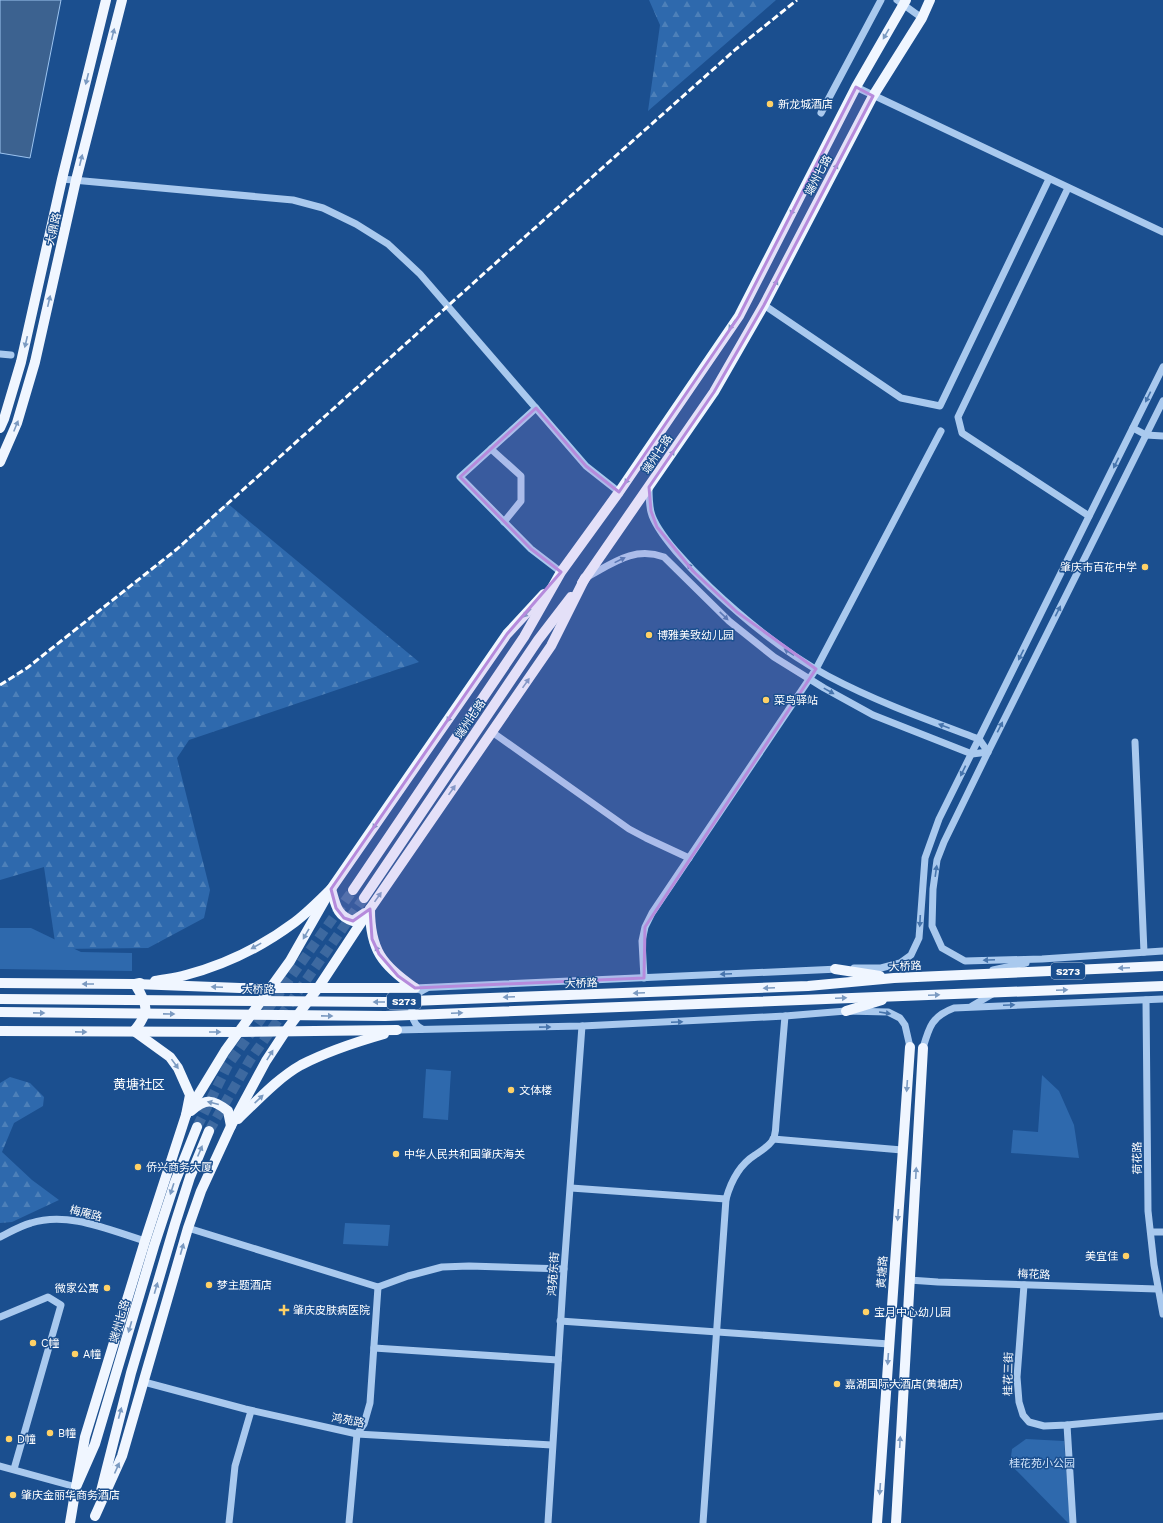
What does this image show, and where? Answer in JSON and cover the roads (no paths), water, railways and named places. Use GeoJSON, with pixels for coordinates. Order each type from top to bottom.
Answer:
{"type":"FeatureCollection","features":[{"type":"Feature","properties":{"kind":"main road","name":"大鼎路"},"geometry":{"type":"LineString","coordinates":[[0,428],[21,362],[62,179],[106,0]]}},
{"type":"Feature","properties":{"kind":"main road","name":"大鼎路"},"geometry":{"type":"LineString","coordinates":[[0,462],[17,423],[36,362],[76,180],[122,0]]}},
{"type":"Feature","properties":{"kind":"main road","name":"端州七路"},"geometry":{"type":"LineString","coordinates":[[364,898],[538,640],[585,578],[714,392],[764,304],[873,96],[922,18],[930,0]]}},
{"type":"Feature","properties":{"kind":"main road","name":"端州七路"},"geometry":{"type":"LineString","coordinates":[[352,890],[524,637],[561,572],[619,492],[738,316],[856,87],[902,2]]}},
{"type":"Feature","properties":{"kind":"main road"},"geometry":{"type":"LineString","coordinates":[[94,1519],[122,1456],[188,1228],[201,1191],[231,1126],[266,1061],[285,1032],[318,988],[551,646],[585,578]]}},
{"type":"Feature","properties":{"kind":"main road"},"geometry":{"type":"LineString","coordinates":[[186,1115],[225,1051],[290,960],[331,889],[507,634],[553,584]]}},
{"type":"Feature","properties":{"kind":"main road"},"geometry":{"type":"LineString","coordinates":[[331,889],[336,908],[344,918],[353,921],[370,910]]}},
{"type":"Feature","properties":{"kind":"main road"},"geometry":{"type":"LineString","coordinates":[[135,984],[185,976],[222,963],[247,951],[278,934],[296,921],[331,889]]}},
{"type":"Feature","properties":{"kind":"main road"},"geometry":{"type":"LineString","coordinates":[[370,910],[372,939],[379,954],[387,966],[415,988]]}},
{"type":"Feature","properties":{"kind":"main road","name":"大桥路"},"geometry":{"type":"LineString","coordinates":[[0,999],[385,1002],[808,986],[894,978],[1163,966]]}},
{"type":"Feature","properties":{"kind":"main road"},"geometry":{"type":"LineString","coordinates":[[835,969],[894,978]]}},
{"type":"Feature","properties":{"kind":"main road"},"geometry":{"type":"LineString","coordinates":[[0,983],[135,984],[270,988],[415,988]]}},
{"type":"Feature","properties":{"kind":"main road"},"geometry":{"type":"LineString","coordinates":[[134,1032],[144,1020],[146,1008],[142,995],[135,984]]}},
{"type":"Feature","properties":{"kind":"main road","name":"S273"},"geometry":{"type":"LineString","coordinates":[[0,1012],[370,1016],[1163,986]]}},
{"type":"Feature","properties":{"kind":"main road"},"geometry":{"type":"LineString","coordinates":[[846,1011],[895,996]]}},
{"type":"Feature","properties":{"kind":"main road"},"geometry":{"type":"LineString","coordinates":[[0,1031],[285,1032],[397,1030]]}},
{"type":"Feature","properties":{"kind":"main road"},"geometry":{"type":"LineString","coordinates":[[231,1126],[262,1096],[300,1066],[343,1046],[397,1030]]}},
{"type":"Feature","properties":{"kind":"main road"},"geometry":{"type":"LineString","coordinates":[[76,1487],[85,1437],[145,1241],[186,1115],[190,1095],[178,1068],[170,1057],[134,1032]]}},
{"type":"Feature","properties":{"kind":"main road","name":"黄塘路"},"geometry":{"type":"LineString","coordinates":[[877,1523],[910,1047]]}},
{"type":"Feature","properties":{"kind":"main road"},"geometry":{"type":"LineString","coordinates":[[896,1523],[923,1048]]}},
{"type":"Feature","properties":{"kind":"main road"},"geometry":{"type":"LineString","coordinates":[[186,1115],[198,1104],[205,1101],[216,1102],[228,1111],[231,1126]]}},
{"type":"Feature","properties":{"kind":"main road","name":"端州七路"},"geometry":{"type":"LineString","coordinates":[[70,1523],[76,1487],[95,1444],[154,1246],[175,1182],[197,1127]]}},
{"type":"Feature","properties":{"kind":"main road"},"geometry":{"type":"LineString","coordinates":[[94,1519],[131,1373],[190,1177],[209,1131]]}},
{"type":"Feature","properties":{"kind":"street"},"geometry":{"type":"LineString","coordinates":[[821,113],[881,0]]}},
{"type":"Feature","properties":{"kind":"street"},"geometry":{"type":"LineString","coordinates":[[902,2],[922,18]]}},
{"type":"Feature","properties":{"kind":"street"},"geometry":{"type":"LineString","coordinates":[[856,87],[1163,232]]}},
{"type":"Feature","properties":{"kind":"street"},"geometry":{"type":"LineString","coordinates":[[62,179],[293,200],[323,208],[356,224],[388,244],[420,274],[586,466],[619,492]]}},
{"type":"Feature","properties":{"kind":"street"},"geometry":{"type":"LineString","coordinates":[[764,304],[901,398],[940,406],[1049,179]]}},
{"type":"Feature","properties":{"kind":"street"},"geometry":{"type":"LineString","coordinates":[[1068,188],[958,417],[962,433],[1089,516]]}},
{"type":"Feature","properties":{"kind":"street"},"geometry":{"type":"LineString","coordinates":[[0,354],[11,355]]}},
{"type":"Feature","properties":{"kind":"street"},"geometry":{"type":"LineString","coordinates":[[415,988],[881,968],[900,963],[911,955],[919,938],[925,858],[940,819],[1163,367]]}},
{"type":"Feature","properties":{"kind":"street"},"geometry":{"type":"LineString","coordinates":[[1163,401],[944,842],[937,860],[933,890],[932,926],[942,948],[965,961],[1042,959],[1163,951]]}},
{"type":"Feature","properties":{"kind":"street"},"geometry":{"type":"LineString","coordinates":[[536,408],[460,476],[531,549],[561,572]]}},
{"type":"Feature","properties":{"kind":"street"},"geometry":{"type":"LineString","coordinates":[[1133,428],[1146,435],[1163,436]]}},
{"type":"Feature","properties":{"kind":"street"},"geometry":{"type":"LineString","coordinates":[[644,978],[642,941],[645,927],[689,858],[816,669],[941,431]]}},
{"type":"Feature","properties":{"kind":"street"},"geometry":{"type":"LineString","coordinates":[[491,448],[521,476],[521,501],[504,522]]}},
{"type":"Feature","properties":{"kind":"street"},"geometry":{"type":"LineString","coordinates":[[649,487],[651,512],[657,527],[693,571],[737,612],[786,650],[816,669],[880,701],[979,739],[988,752]]}},
{"type":"Feature","properties":{"kind":"street"},"geometry":{"type":"LineString","coordinates":[[585,578],[624,557],[641,553],[654,554],[664,557],[729,621],[774,657],[810,679],[873,715],[972,754],[988,752]]}},
{"type":"Feature","properties":{"kind":"street"},"geometry":{"type":"LineString","coordinates":[[492,732],[629,829],[689,858]]}},
{"type":"Feature","properties":{"kind":"street"},"geometry":{"type":"LineString","coordinates":[[1135,742],[1144,952]]}},
{"type":"Feature","properties":{"kind":"street"},"geometry":{"type":"LineString","coordinates":[[972,975],[1042,959]]}},
{"type":"Feature","properties":{"kind":"street"},"geometry":{"type":"LineString","coordinates":[[422,1029],[417,1026],[413,1018],[411,1007],[417,995],[427,988]]}},
{"type":"Feature","properties":{"kind":"street"},"geometry":{"type":"LineString","coordinates":[[970,1007],[995,993]]}},
{"type":"Feature","properties":{"kind":"street"},"geometry":{"type":"LineString","coordinates":[[923,1048],[933,1021],[943,1012],[954,1008],[1163,999]]}},
{"type":"Feature","properties":{"kind":"street","name":"荷花路"},"geometry":{"type":"LineString","coordinates":[[1146,1000],[1148,1211],[1158,1288],[1163,1314]]}},
{"type":"Feature","properties":{"kind":"street"},"geometry":{"type":"LineString","coordinates":[[397,1030],[582,1026],[785,1016],[846,1011],[888,1012],[900,1018],[905,1025],[910,1047]]}},
{"type":"Feature","properties":{"kind":"street"},"geometry":{"type":"LineString","coordinates":[[703,1523],[726,1198],[729,1186],[743,1165],[754,1155],[764,1149],[774,1139],[785,1016]]}},
{"type":"Feature","properties":{"kind":"street","name":"鸿苑东街"},"geometry":{"type":"LineString","coordinates":[[548,1523],[560,1321],[582,1026]]}},
{"type":"Feature","properties":{"kind":"street"},"geometry":{"type":"LineString","coordinates":[[774,1139],[902,1150]]}},
{"type":"Feature","properties":{"kind":"street"},"geometry":{"type":"LineString","coordinates":[[570,1188],[726,1198]]}},
{"type":"Feature","properties":{"kind":"street","name":"梅庵路"},"geometry":{"type":"LineString","coordinates":[[0,1236],[30,1223],[60,1218],[73,1220],[145,1241]]}},
{"type":"Feature","properties":{"kind":"street"},"geometry":{"type":"LineString","coordinates":[[188,1228],[378,1287],[408,1276],[442,1267],[469,1266],[564,1269]]}},
{"type":"Feature","properties":{"kind":"street"},"geometry":{"type":"LineString","coordinates":[[1151,1232],[1163,1232]]}},
{"type":"Feature","properties":{"kind":"street","name":"梅花路"},"geometry":{"type":"LineString","coordinates":[[909,1280],[1024,1285],[1158,1288]]}},
{"type":"Feature","properties":{"kind":"street","name":"桂花三街"},"geometry":{"type":"LineString","coordinates":[[1024,1285],[1017,1377],[1019,1402],[1023,1415],[1029,1422],[1044,1426],[1067,1425],[1163,1416]]}},
{"type":"Feature","properties":{"kind":"street"},"geometry":{"type":"LineString","coordinates":[[349,1523],[356,1434],[364,1424],[370,1403],[378,1287]]}},
{"type":"Feature","properties":{"kind":"street"},"geometry":{"type":"LineString","coordinates":[[0,1317],[48,1297],[61,1305],[14,1469]]}},
{"type":"Feature","properties":{"kind":"street"},"geometry":{"type":"LineString","coordinates":[[560,1321],[889,1344]]}},
{"type":"Feature","properties":{"kind":"street"},"geometry":{"type":"LineString","coordinates":[[374,1348],[558,1360]]}},
{"type":"Feature","properties":{"kind":"street","name":"鸿苑路"},"geometry":{"type":"LineString","coordinates":[[144,1382],[251,1411],[356,1434],[552,1445]]}},
{"type":"Feature","properties":{"kind":"street"},"geometry":{"type":"LineString","coordinates":[[229,1523],[235,1466],[251,1411]]}},
{"type":"Feature","properties":{"kind":"street"},"geometry":{"type":"LineString","coordinates":[[1067,1425],[1073,1523]]}},
{"type":"Feature","properties":{"kind":"street"},"geometry":{"type":"LineString","coordinates":[[0,1466],[76,1487]]}},
{"type":"Feature","properties":{"kind":"tunnel"},"geometry":{"type":"LineString","coordinates":[[197,1127],[228,1065],[353,890]]}},
{"type":"Feature","properties":{"kind":"tunnel"},"geometry":{"type":"LineString","coordinates":[[209,1131],[250,1060],[364,898]]}},
{"type":"Feature","properties":{"kind":"railway"},"geometry":{"type":"LineString","coordinates":[[0,685],[27,668],[177,549],[736,49],[797,0]]}},
{"type":"Feature","properties":{"kind":"place","name":"新龙城酒店"},"geometry":{"type":"Point","coordinates":[770,104]}},
{"type":"Feature","properties":{"kind":"place","name":"肇庆市百花中学"},"geometry":{"type":"Point","coordinates":[1145,567]}},
{"type":"Feature","properties":{"kind":"place","name":"博雅美致幼儿园"},"geometry":{"type":"Point","coordinates":[649,635]}},
{"type":"Feature","properties":{"kind":"place","name":"菜鸟驿站"},"geometry":{"type":"Point","coordinates":[766,700]}},
{"type":"Feature","properties":{"kind":"place","name":"文体楼"},"geometry":{"type":"Point","coordinates":[511,1090]}},
{"type":"Feature","properties":{"kind":"place","name":"中华人民共和国肇庆海关"},"geometry":{"type":"Point","coordinates":[396,1154]}},
{"type":"Feature","properties":{"kind":"place","name":"侨兴商务大厦"},"geometry":{"type":"Point","coordinates":[138,1167]}},
{"type":"Feature","properties":{"kind":"place","name":"美宜佳"},"geometry":{"type":"Point","coordinates":[1126,1256]}},
{"type":"Feature","properties":{"kind":"place","name":"梦主题酒店"},"geometry":{"type":"Point","coordinates":[209,1285]}},
{"type":"Feature","properties":{"kind":"place","name":"微家公寓"},"geometry":{"type":"Point","coordinates":[107,1288]}},
{"type":"Feature","properties":{"kind":"place","name":"肇庆皮肤病医院"},"geometry":{"type":"Point","coordinates":[284,1310]}},
{"type":"Feature","properties":{"kind":"place","name":"宝月中心幼儿园"},"geometry":{"type":"Point","coordinates":[866,1312]}},
{"type":"Feature","properties":{"kind":"place","name":"C幢"},"geometry":{"type":"Point","coordinates":[33,1343]}},
{"type":"Feature","properties":{"kind":"place","name":"A幢"},"geometry":{"type":"Point","coordinates":[75,1354]}},
{"type":"Feature","properties":{"kind":"place","name":"嘉湖国际大酒店(黄塘店)"},"geometry":{"type":"Point","coordinates":[837,1384]}},
{"type":"Feature","properties":{"kind":"place","name":"B幢"},"geometry":{"type":"Point","coordinates":[50,1433]}},
{"type":"Feature","properties":{"kind":"place","name":"D幢"},"geometry":{"type":"Point","coordinates":[9,1439]}},
{"type":"Feature","properties":{"kind":"place","name":"肇庆金丽华商务酒店"},"geometry":{"type":"Point","coordinates":[13,1495]}},
{"type":"Feature","properties":{"kind":"district","name":"黄塘社区"},"geometry":{"type":"Point","coordinates":[139,1084]}},
{"type":"Feature","properties":{"kind":"park label","name":"桂花苑小公园"},"geometry":{"type":"Point","coordinates":[1042,1463]}}]}
